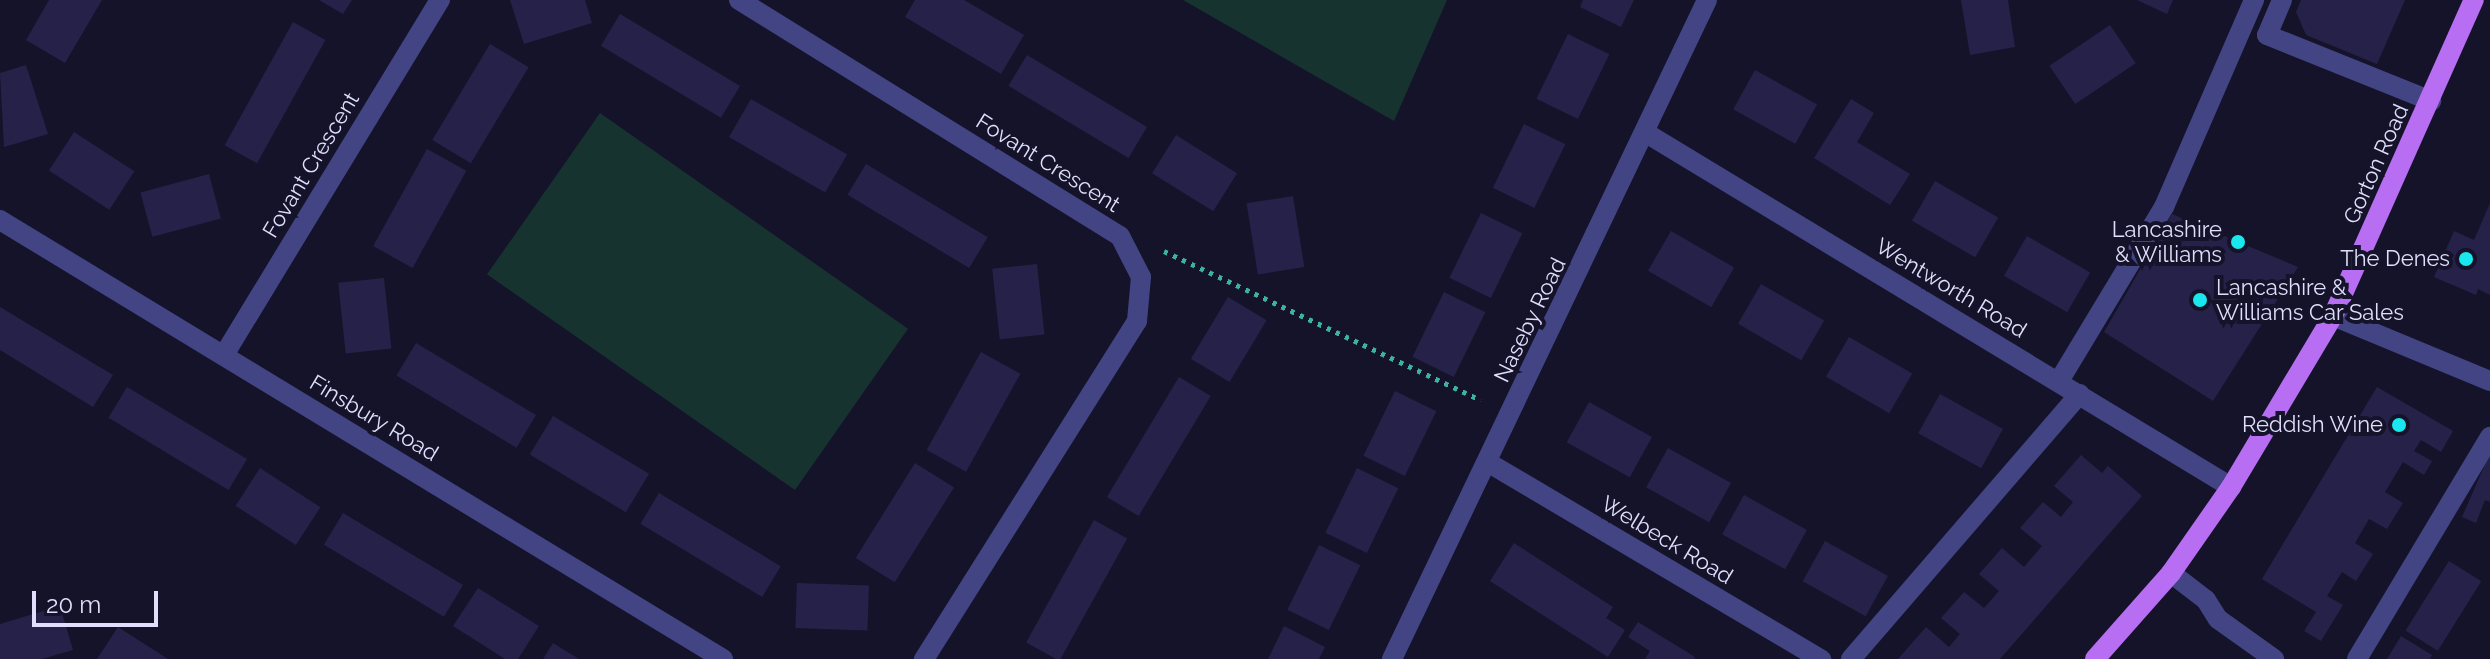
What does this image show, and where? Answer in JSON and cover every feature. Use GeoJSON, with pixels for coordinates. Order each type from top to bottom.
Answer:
{"type":"FeatureCollection","features":[{"type":"Feature","properties":{"kind":"main road","name":"Gorton Road"},"geometry":{"type":"LineString","coordinates":[[2095,659],[2171,573],[2231,487],[2333,316],[2474,0]]}},
{"type":"Feature","properties":{"kind":"street","name":"Fovant Crescent"},"geometry":{"type":"LineString","coordinates":[[224,355],[440,0]]}},
{"type":"Feature","properties":{"kind":"street","name":"Fovant Crescent"},"geometry":{"type":"LineString","coordinates":[[739,0],[1120,236],[1141,277],[1137,321],[924,659]]}},
{"type":"Feature","properties":{"kind":"street","name":"Naseby Road"},"geometry":{"type":"LineString","coordinates":[[1392,659],[1489,463],[1707,0]]}},
{"type":"Feature","properties":{"kind":"street"},"geometry":{"type":"LineString","coordinates":[[2059,381],[2164,207],[2254,0]]}},
{"type":"Feature","properties":{"kind":"street"},"geometry":{"type":"LineString","coordinates":[[2282,0],[2267,35],[2431,101]]}},
{"type":"Feature","properties":{"kind":"street","name":"Wentworth Road"},"geometry":{"type":"LineString","coordinates":[[1646,133],[2231,487]]}},
{"type":"Feature","properties":{"kind":"street","name":"Finsbury Road"},"geometry":{"type":"LineString","coordinates":[[0,220],[723,659]]}},
{"type":"Feature","properties":{"kind":"street"},"geometry":{"type":"LineString","coordinates":[[2333,316],[2490,381]]}},
{"type":"Feature","properties":{"kind":"street"},"geometry":{"type":"LineString","coordinates":[[1851,659],[2080,394]]}},
{"type":"Feature","properties":{"kind":"street"},"geometry":{"type":"LineString","coordinates":[[2357,659],[2490,437]]}},
{"type":"Feature","properties":{"kind":"street","name":"Welbeck Road"},"geometry":{"type":"LineString","coordinates":[[1489,463],[1821,659]]}},
{"type":"Feature","properties":{"kind":"street"},"geometry":{"type":"LineString","coordinates":[[2171,573],[2206,600],[2218,619],[2274,659]]}},
{"type":"Feature","properties":{"kind":"path"},"geometry":{"type":"LineString","coordinates":[[1158,248],[1512,414]]}},
{"type":"Feature","properties":{"kind":"green space"},"geometry":{"type":"Polygon","coordinates":[[[1183,0],[1447,0],[1394,121],[1183,0]]]}},
{"type":"Feature","properties":{"kind":"green space"},"geometry":{"type":"Polygon","coordinates":[[[600,113],[908,329],[795,490],[487,274],[600,113]]]}},
{"type":"Feature","properties":{"kind":"building"},"geometry":{"type":"Polygon","coordinates":[[[49,0],[102,0],[65,63],[26,40],[49,0]]]}},
{"type":"Feature","properties":{"kind":"building"},"geometry":{"type":"Polygon","coordinates":[[[319,0],[352,0],[343,14],[319,0]]]}},
{"type":"Feature","properties":{"kind":"building"},"geometry":{"type":"Polygon","coordinates":[[[510,0],[585,0],[592,23],[524,44],[510,0]]]}},
{"type":"Feature","properties":{"kind":"building"},"geometry":{"type":"Polygon","coordinates":[[[915,0],[964,0],[1024,35],[1001,74],[905,17],[915,0]]]}},
{"type":"Feature","properties":{"kind":"building"},"geometry":{"type":"Polygon","coordinates":[[[1583,0],[1634,0],[1621,27],[1580,7],[1583,0]]]}},
{"type":"Feature","properties":{"kind":"building"},"geometry":{"type":"Polygon","coordinates":[[[1961,0],[2008,0],[2015,47],[1970,55],[1961,0]]]}},
{"type":"Feature","properties":{"kind":"building"},"geometry":{"type":"Polygon","coordinates":[[[2137,0],[2173,0],[2167,14],[2137,0]]]}},
{"type":"Feature","properties":{"kind":"building"},"geometry":{"type":"Polygon","coordinates":[[[2301,0],[2405,0],[2377,64],[2306,35],[2296,12],[2301,0]]]}},
{"type":"Feature","properties":{"kind":"building"},"geometry":{"type":"Polygon","coordinates":[[[620,14],[740,86],[721,118],[601,46],[620,14]]]}},
{"type":"Feature","properties":{"kind":"building"},"geometry":{"type":"Polygon","coordinates":[[[293,22],[325,40],[257,163],[225,145],[293,22]]]}},
{"type":"Feature","properties":{"kind":"building"},"geometry":{"type":"Polygon","coordinates":[[[2110,25],[2136,63],[2075,104],[2049,66],[2110,25]]]}},
{"type":"Feature","properties":{"kind":"building"},"geometry":{"type":"Polygon","coordinates":[[[1568,34],[1609,54],[1578,119],[1536,99],[1568,34]]]}},
{"type":"Feature","properties":{"kind":"building"},"geometry":{"type":"Polygon","coordinates":[[[490,44],[529,67],[471,163],[432,140],[490,44]]]}},
{"type":"Feature","properties":{"kind":"building"},"geometry":{"type":"Polygon","coordinates":[[[1027,55],[1147,127],[1128,158],[1008,86],[1027,55]]]}},
{"type":"Feature","properties":{"kind":"building"},"geometry":{"type":"Polygon","coordinates":[[[26,65],[48,134],[4,147],[0,73],[26,65]]]}},
{"type":"Feature","properties":{"kind":"building"},"geometry":{"type":"Polygon","coordinates":[[[1755,70],[1817,104],[1795,144],[1733,109],[1755,70]]]}},
{"type":"Feature","properties":{"kind":"building"},"geometry":{"type":"Polygon","coordinates":[[[751,99],[847,154],[825,193],[729,137],[751,99]]]}},
{"type":"Feature","properties":{"kind":"building"},"geometry":{"type":"Polygon","coordinates":[[[1851,99],[1874,113],[1857,142],[1910,174],[1890,205],[1814,158],[1851,99]]]}},
{"type":"Feature","properties":{"kind":"building"},"geometry":{"type":"Polygon","coordinates":[[[1524,124],[1565,144],[1534,208],[1493,188],[1524,124]]]}},
{"type":"Feature","properties":{"kind":"building"},"geometry":{"type":"Polygon","coordinates":[[[74,132],[134,171],[109,210],[49,171],[74,132]]]}},
{"type":"Feature","properties":{"kind":"building"},"geometry":{"type":"Polygon","coordinates":[[[1176,135],[1237,173],[1213,211],[1152,173],[1176,135]]]}},
{"type":"Feature","properties":{"kind":"building"},"geometry":{"type":"Polygon","coordinates":[[[427,149],[466,171],[413,268],[373,246],[427,149]]]}},
{"type":"Feature","properties":{"kind":"building"},"geometry":{"type":"Polygon","coordinates":[[[866,164],[988,237],[969,268],[847,195],[866,164]]]}},
{"type":"Feature","properties":{"kind":"building"},"geometry":{"type":"Polygon","coordinates":[[[209,174],[221,218],[152,237],[140,192],[209,174]]]}},
{"type":"Feature","properties":{"kind":"building"},"geometry":{"type":"Polygon","coordinates":[[[1935,181],[1998,218],[1975,257],[1912,221],[1935,181]]]}},
{"type":"Feature","properties":{"kind":"building"},"geometry":{"type":"Polygon","coordinates":[[[1293,196],[1304,267],[1258,274],[1247,203],[1293,196]]]}},
{"type":"Feature","properties":{"kind":"building","name":"The Denes"},"geometry":{"type":"Polygon","coordinates":[[[2490,203],[2490,295],[2478,289],[2476,295],[2434,277],[2454,231],[2474,240],[2490,203]]]}},
{"type":"Feature","properties":{"kind":"building"},"geometry":{"type":"Polygon","coordinates":[[[1481,213],[1522,233],[1491,298],[1449,278],[1481,213]]]}},
{"type":"Feature","properties":{"kind":"building","name":"Lancashire & Williams Car Sales"},"geometry":{"type":"Polygon","coordinates":[[[2172,214],[2298,267],[2213,401],[2104,332],[2172,214]]]}},
{"type":"Feature","properties":{"kind":"building"},"geometry":{"type":"Polygon","coordinates":[[[1671,231],[1734,268],[1711,307],[1648,271],[1671,231]]]}},
{"type":"Feature","properties":{"kind":"building"},"geometry":{"type":"Polygon","coordinates":[[[2027,236],[2090,272],[2067,312],[2004,276],[2027,236]]]}},
{"type":"Feature","properties":{"kind":"building"},"geometry":{"type":"Polygon","coordinates":[[[1037,264],[1044,335],[1000,339],[992,269],[1037,264]]]}},
{"type":"Feature","properties":{"kind":"building"},"geometry":{"type":"Polygon","coordinates":[[[384,278],[391,349],[346,353],[338,283],[384,278]]]}},
{"type":"Feature","properties":{"kind":"building"},"geometry":{"type":"Polygon","coordinates":[[[1761,284],[1824,320],[1801,360],[1738,324],[1761,284]]]}},
{"type":"Feature","properties":{"kind":"building"},"geometry":{"type":"Polygon","coordinates":[[[1444,292],[1485,312],[1454,377],[1412,357],[1444,292]]]}},
{"type":"Feature","properties":{"kind":"building"},"geometry":{"type":"Polygon","coordinates":[[[1228,297],[1267,320],[1229,382],[1191,359],[1228,297]]]}},
{"type":"Feature","properties":{"kind":"building"},"geometry":{"type":"Polygon","coordinates":[[[0,307],[113,375],[93,407],[0,350],[0,307]]]}},
{"type":"Feature","properties":{"kind":"building"},"geometry":{"type":"Polygon","coordinates":[[[1849,337],[1912,374],[1889,413],[1826,377],[1849,337]]]}},
{"type":"Feature","properties":{"kind":"building"},"geometry":{"type":"Polygon","coordinates":[[[416,343],[536,415],[516,448],[396,376],[416,343]]]}},
{"type":"Feature","properties":{"kind":"building"},"geometry":{"type":"Polygon","coordinates":[[[981,352],[1020,374],[966,472],[927,450],[981,352]]]}},
{"type":"Feature","properties":{"kind":"building"},"geometry":{"type":"Polygon","coordinates":[[[1179,377],[1211,396],[1139,516],[1107,497],[1179,377]]]}},
{"type":"Feature","properties":{"kind":"building"},"geometry":{"type":"Polygon","coordinates":[[[127,387],[247,459],[228,490],[108,418],[127,387]]]}},
{"type":"Feature","properties":{"kind":"building"},"geometry":{"type":"Polygon","coordinates":[[[2377,387],[2453,431],[2441,452],[2421,440],[2414,451],[2432,461],[2424,475],[2403,462],[2385,492],[2403,503],[2387,529],[2369,519],[2355,543],[2373,554],[2356,581],[2342,572],[2327,596],[2343,605],[2321,641],[2304,631],[2316,612],[2262,579],[2377,387]]]}},
{"type":"Feature","properties":{"kind":"building"},"geometry":{"type":"Polygon","coordinates":[[[1395,391],[1436,411],[1405,476],[1363,456],[1395,391]]]}},
{"type":"Feature","properties":{"kind":"building"},"geometry":{"type":"Polygon","coordinates":[[[1940,394],[2003,429],[1981,468],[1918,433],[1940,394]]]}},
{"type":"Feature","properties":{"kind":"building"},"geometry":{"type":"Polygon","coordinates":[[[1589,402],[1652,437],[1630,477],[1567,442],[1589,402]]]}},
{"type":"Feature","properties":{"kind":"building"},"geometry":{"type":"Polygon","coordinates":[[[553,416],[649,474],[626,512],[530,455],[553,416]]]}},
{"type":"Feature","properties":{"kind":"building"},"geometry":{"type":"Polygon","coordinates":[[[1668,448],[1731,483],[1709,522],[1646,487],[1668,448]]]}},
{"type":"Feature","properties":{"kind":"building"},"geometry":{"type":"Polygon","coordinates":[[[2490,453],[2490,502],[2485,500],[2476,523],[2462,517],[2490,453]]]}},
{"type":"Feature","properties":{"kind":"building"},"geometry":{"type":"Polygon","coordinates":[[[2081,455],[2102,473],[2108,466],[2142,496],[2000,659],[1898,659],[1926,627],[1949,647],[1960,634],[1941,618],[1964,592],[1984,608],[1999,591],[1979,574],[2002,548],[2024,567],[2042,546],[2020,528],[2043,502],[2061,517],[2073,502],[2054,486],[2081,455]]]}},
{"type":"Feature","properties":{"kind":"building"},"geometry":{"type":"Polygon","coordinates":[[[915,463],[954,487],[895,582],[856,558],[915,463]]]}},
{"type":"Feature","properties":{"kind":"building"},"geometry":{"type":"Polygon","coordinates":[[[260,468],[320,507],[296,545],[235,506],[260,468]]]}},
{"type":"Feature","properties":{"kind":"building"},"geometry":{"type":"Polygon","coordinates":[[[1357,468],[1398,488],[1367,553],[1325,533],[1357,468]]]}},
{"type":"Feature","properties":{"kind":"building"},"geometry":{"type":"Polygon","coordinates":[[[659,493],[781,566],[762,597],[640,524],[659,493]]]}},
{"type":"Feature","properties":{"kind":"building"},"geometry":{"type":"Polygon","coordinates":[[[1744,495],[1807,530],[1785,569],[1722,534],[1744,495]]]}},
{"type":"Feature","properties":{"kind":"building"},"geometry":{"type":"Polygon","coordinates":[[[343,513],[463,585],[444,617],[324,545],[343,513]]]}},
{"type":"Feature","properties":{"kind":"building"},"geometry":{"type":"Polygon","coordinates":[[[1094,520],[1127,538],[1060,659],[1026,642],[1094,520]]]}},
{"type":"Feature","properties":{"kind":"building"},"geometry":{"type":"Polygon","coordinates":[[[1825,541],[1888,576],[1866,616],[1803,581],[1825,541]]]}},
{"type":"Feature","properties":{"kind":"building"},"geometry":{"type":"Polygon","coordinates":[[[1514,543],[1613,607],[1606,618],[1625,630],[1608,657],[1490,581],[1514,543]]]}},
{"type":"Feature","properties":{"kind":"building"},"geometry":{"type":"Polygon","coordinates":[[[1319,545],[1360,565],[1329,630],[1287,610],[1319,545]]]}},
{"type":"Feature","properties":{"kind":"building"},"geometry":{"type":"Polygon","coordinates":[[[2449,561],[2481,581],[2438,651],[2406,631],[2449,561]]]}},
{"type":"Feature","properties":{"kind":"building"},"geometry":{"type":"Polygon","coordinates":[[[797,583],[869,586],[867,630],[795,628],[797,583]]]}},
{"type":"Feature","properties":{"kind":"building"},"geometry":{"type":"Polygon","coordinates":[[[478,588],[539,626],[518,659],[505,659],[453,626],[478,588]]]}},
{"type":"Feature","properties":{"kind":"building"},"geometry":{"type":"Polygon","coordinates":[[[60,606],[73,650],[42,659],[0,659],[0,624],[60,606]]]}},
{"type":"Feature","properties":{"kind":"building"},"geometry":{"type":"Polygon","coordinates":[[[1638,622],[1694,659],[1645,659],[1650,651],[1628,637],[1638,622]]]}},
{"type":"Feature","properties":{"kind":"building"},"geometry":{"type":"Polygon","coordinates":[[[1284,626],[1325,647],[1319,659],[1268,659],[1284,626]]]}},
{"type":"Feature","properties":{"kind":"building"},"geometry":{"type":"Polygon","coordinates":[[[118,627],[168,659],[97,659],[118,627]]]}},
{"type":"Feature","properties":{"kind":"building"},"geometry":{"type":"Polygon","coordinates":[[[2401,636],[2432,655],[2430,659],[2387,659],[2401,636]]]}},
{"type":"Feature","properties":{"kind":"building"},"geometry":{"type":"Polygon","coordinates":[[[553,643],[579,659],[543,659],[553,643]]]}},
{"type":"Feature","properties":{"kind":"place","name":"Lancashire & Williams"},"geometry":{"type":"Point","coordinates":[2238,242]}},
{"type":"Feature","properties":{"kind":"place","name":"The Denes"},"geometry":{"type":"Point","coordinates":[2466,259]}},
{"type":"Feature","properties":{"kind":"place","name":"Lancashire & Williams Car Sales"},"geometry":{"type":"Point","coordinates":[2200,300]}},
{"type":"Feature","properties":{"kind":"place","name":"Reddish Wine"},"geometry":{"type":"Point","coordinates":[2399,425]}}]}
